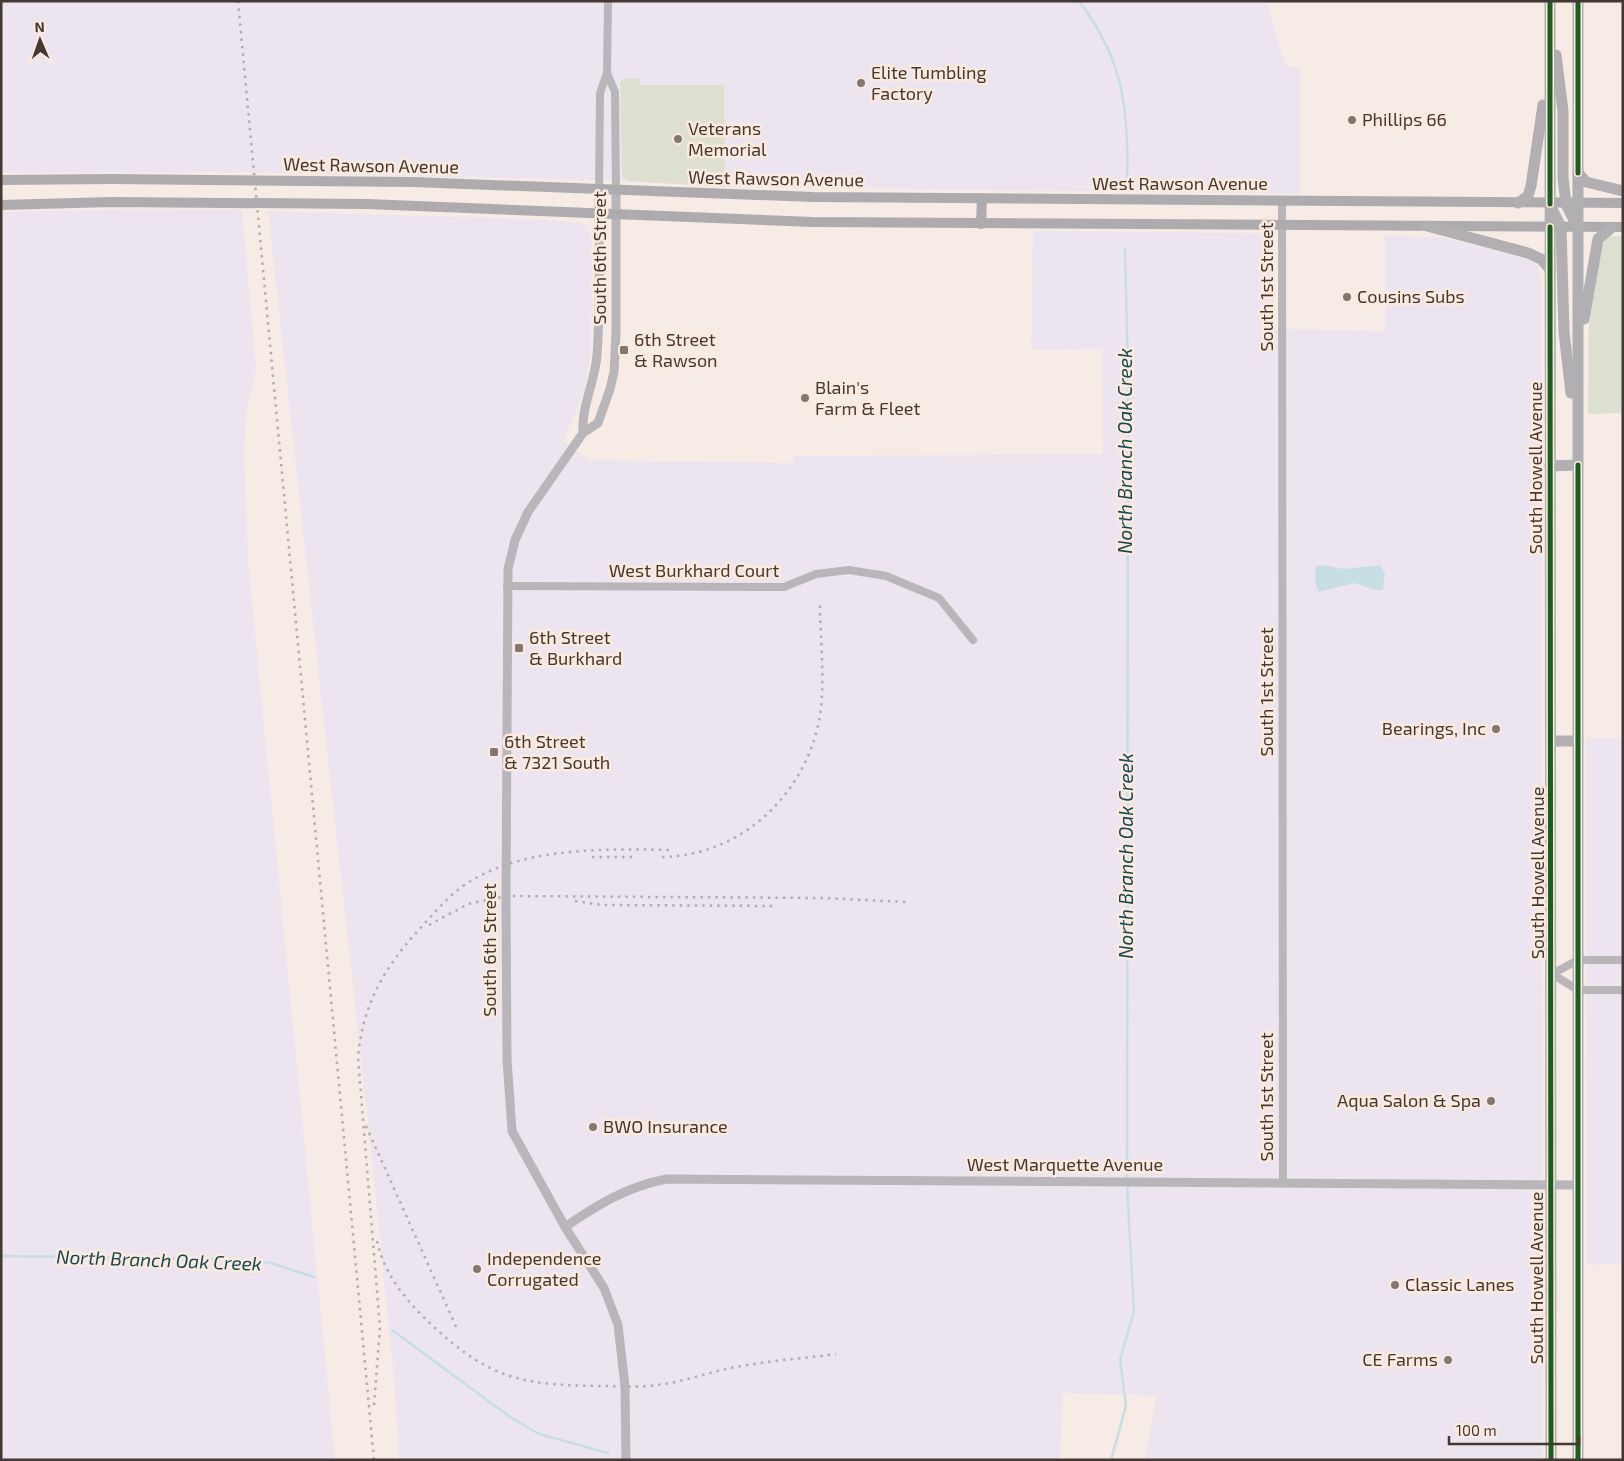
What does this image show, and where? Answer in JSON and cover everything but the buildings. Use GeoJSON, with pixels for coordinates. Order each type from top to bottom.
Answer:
{"type":"FeatureCollection","features":[{"type":"Feature","properties":{"kind":"main road"},"geometry":{"type":"LineString","coordinates":[[1578,1],[1578,1460]]}},
{"type":"Feature","properties":{"kind":"main road"},"geometry":{"type":"LineString","coordinates":[[1550,4],[1563,112],[1563,178],[1566,204],[1578,228]]}},
{"type":"Feature","properties":{"kind":"main road","name":"South Howell Avenue"},"geometry":{"type":"LineString","coordinates":[[1550,4],[1551,1460]]}},
{"type":"Feature","properties":{"kind":"main road"},"geometry":{"type":"LineString","coordinates":[[1518,203],[1528,196],[1531,186],[1543,114],[1543,69],[1550,36]]}},
{"type":"Feature","properties":{"kind":"main road"},"geometry":{"type":"LineString","coordinates":[[1578,173],[1586,182],[1623,191]]}},
{"type":"Feature","properties":{"kind":"main road","name":"West Rawson Avenue"},"geometry":{"type":"LineString","coordinates":[[1,180],[385,182],[770,196],[1550,204],[1623,203]]}},
{"type":"Feature","properties":{"kind":"main road"},"geometry":{"type":"LineString","coordinates":[[981,224],[982,198]]}},
{"type":"Feature","properties":{"kind":"main road"},"geometry":{"type":"LineString","coordinates":[[1,205],[112,202],[367,204],[761,221],[1623,228]]}},
{"type":"Feature","properties":{"kind":"main road"},"geometry":{"type":"LineString","coordinates":[[1550,204],[1562,227],[1564,332],[1571,393],[1578,420]]}},
{"type":"Feature","properties":{"kind":"main road"},"geometry":{"type":"LineString","coordinates":[[1427,226],[1528,253],[1540,259],[1550,269]]}},
{"type":"Feature","properties":{"kind":"main road"},"geometry":{"type":"LineString","coordinates":[[1577,364],[1584,350],[1585,308],[1595,249],[1602,233],[1611,228]]}},
{"type":"Feature","properties":{"kind":"main road"},"geometry":{"type":"LineString","coordinates":[[1550,466],[1578,465]]}},
{"type":"Feature","properties":{"kind":"main road"},"geometry":{"type":"LineString","coordinates":[[1552,741],[1578,741]]}},
{"type":"Feature","properties":{"kind":"street","name":"South 6th Street"},"geometry":{"type":"LineString","coordinates":[[608,1],[608,73],[615,92],[616,333],[614,372],[605,406],[598,423],[583,433],[536,500],[521,526],[511,555],[507,586],[507,1051],[512,1131],[564,1227],[604,1288],[618,1325],[625,1386],[626,1460]]}},
{"type":"Feature","properties":{"kind":"street","name":"South 6th Street"},"geometry":{"type":"LineString","coordinates":[[583,433],[582,417],[593,385],[597,353],[600,92],[608,73]]}},
{"type":"Feature","properties":{"kind":"street","name":"South 1st Street"},"geometry":{"type":"LineString","coordinates":[[1282,201],[1283,1182]]}},
{"type":"Feature","properties":{"kind":"street","name":"West Burkhard Court"},"geometry":{"type":"LineString","coordinates":[[507,586],[784,587],[816,574],[848,570],[886,576],[939,598],[973,640]]}},
{"type":"Feature","properties":{"kind":"street"},"geometry":{"type":"LineString","coordinates":[[1552,974],[1578,960],[1623,960]]}},
{"type":"Feature","properties":{"kind":"street"},"geometry":{"type":"LineString","coordinates":[[1552,974],[1578,990],[1623,990]]}},
{"type":"Feature","properties":{"kind":"street","name":"West Marquette Avenue"},"geometry":{"type":"LineString","coordinates":[[564,1227],[618,1194],[645,1184],[667,1179],[1578,1184]]}},
{"type":"Feature","properties":{"kind":"shaded area"},"geometry":{"type":"Polygon","coordinates":[[[1,1],[1267,1],[1285,66],[1300,67],[1300,194],[725,187],[627,181],[237,172],[1,173],[1,1]]]}},
{"type":"Feature","properties":{"kind":"shaded area"},"geometry":{"type":"Polygon","coordinates":[[[624,78],[640,78],[640,85],[724,85],[725,187],[627,181],[622,175],[620,82],[624,78]]]}},
{"type":"Feature","properties":{"kind":"shaded area"},"geometry":{"type":"Polygon","coordinates":[[[140,209],[242,210],[256,368],[246,417],[244,454],[248,561],[335,1460],[1,1460],[1,212],[140,209]]]}},
{"type":"Feature","properties":{"kind":"shaded area"},"geometry":{"type":"Polygon","coordinates":[[[268,211],[554,220],[585,224],[592,238],[591,351],[585,390],[563,441],[589,460],[794,463],[794,456],[1103,454],[1102,349],[1031,350],[1033,231],[1249,233],[1267,236],[1274,249],[1274,329],[1385,331],[1385,236],[1442,237],[1531,260],[1537,265],[1541,282],[1543,1460],[1145,1460],[1156,1396],[1063,1393],[1060,1460],[399,1460],[394,1376],[376,1197],[268,211]]]}},
{"type":"Feature","properties":{"kind":"shaded area"},"geometry":{"type":"Polygon","coordinates":[[[1609,236],[1623,236],[1623,419],[1620,413],[1588,414],[1589,314],[1599,246],[1609,236]]]}},
{"type":"Feature","properties":{"kind":"shaded area"},"geometry":{"type":"Polygon","coordinates":[[[1586,738],[1623,738],[1623,1264],[1587,1265],[1586,738]]]}},
{"type":"Feature","properties":{"kind":"water"},"geometry":{"type":"Polygon","coordinates":[[[1322,565],[1344,569],[1380,565],[1385,574],[1383,589],[1379,591],[1354,583],[1319,592],[1315,572],[1317,566],[1322,565]]]}},
{"type":"Feature","properties":{"kind":"waterway","name":"North Branch Oak Creek"},"geometry":{"type":"LineString","coordinates":[[1079,1],[1094,22],[1105,43],[1120,85],[1127,129],[1127,179]]}},
{"type":"Feature","properties":{"kind":"waterway","name":"North Branch Oak Creek"},"geometry":{"type":"LineString","coordinates":[[1125,248],[1128,376],[1127,1179]]}},
{"type":"Feature","properties":{"kind":"waterway","name":"North Branch Oak Creek"},"geometry":{"type":"LineString","coordinates":[[1111,1460],[1126,1406],[1120,1360],[1134,1311],[1127,1185]]}},
{"type":"Feature","properties":{"kind":"waterway","name":"North Branch Oak Creek"},"geometry":{"type":"LineString","coordinates":[[1,1256],[235,1259],[271,1263],[314,1277]]}},
{"type":"Feature","properties":{"kind":"waterway","name":"North Branch Oak Creek"},"geometry":{"type":"LineString","coordinates":[[392,1330],[510,1417],[539,1434],[608,1453]]}},
{"type":"Feature","properties":{"kind":"railway"},"geometry":{"type":"LineString","coordinates":[[238,1],[374,1460]]}},
{"type":"Feature","properties":{"kind":"railway"},"geometry":{"type":"LineString","coordinates":[[662,857],[691,854],[717,846],[742,833],[764,817],[783,797],[799,774],[811,748],[821,707],[820,603]]}},
{"type":"Feature","properties":{"kind":"railway"},"geometry":{"type":"LineString","coordinates":[[374,1405],[380,1328],[358,1058],[360,1040],[369,1007],[384,976],[403,948],[444,903],[456,891],[486,873],[511,863],[564,853],[591,850],[672,850]]}},
{"type":"Feature","properties":{"kind":"railway"},"geometry":{"type":"LineString","coordinates":[[592,857],[637,857]]}},
{"type":"Feature","properties":{"kind":"railway"},"geometry":{"type":"LineString","coordinates":[[429,925],[468,904],[506,896],[823,898],[906,902]]}},
{"type":"Feature","properties":{"kind":"railway"},"geometry":{"type":"LineString","coordinates":[[575,901],[602,905],[776,906]]}},
{"type":"Feature","properties":{"kind":"railway"},"geometry":{"type":"LineString","coordinates":[[366,1126],[458,1331]]}},
{"type":"Feature","properties":{"kind":"railway"},"geometry":{"type":"LineString","coordinates":[[377,1241],[386,1266],[399,1289],[435,1328],[474,1359],[492,1369],[529,1381],[573,1385],[648,1386],[672,1383],[754,1364],[836,1354]]}},
{"type":"Feature","properties":{"kind":"cycle path"},"geometry":{"type":"LineString","coordinates":[[1550,1],[1550,204]]}},
{"type":"Feature","properties":{"kind":"cycle path"},"geometry":{"type":"LineString","coordinates":[[1578,1],[1578,173]]}},
{"type":"Feature","properties":{"kind":"cycle path"},"geometry":{"type":"LineString","coordinates":[[1550,227],[1551,1460]]}},
{"type":"Feature","properties":{"kind":"cycle path"},"geometry":{"type":"LineString","coordinates":[[1578,465],[1578,1460]]}},
{"type":"Feature","properties":{"kind":"place","name":"Elite Tumbling Factory"},"geometry":{"type":"Point","coordinates":[861,83]}},
{"type":"Feature","properties":{"kind":"place","name":"Phillips 66"},"geometry":{"type":"Point","coordinates":[1352,120]}},
{"type":"Feature","properties":{"kind":"place","name":"Veterans Memorial"},"geometry":{"type":"Point","coordinates":[678,139]}},
{"type":"Feature","properties":{"kind":"place","name":"Cousins Subs"},"geometry":{"type":"Point","coordinates":[1347,297]}},
{"type":"Feature","properties":{"kind":"place","name":"6th Street & Rawson"},"geometry":{"type":"Point","coordinates":[624,350]}},
{"type":"Feature","properties":{"kind":"place","name":"Blain's Farm & Fleet"},"geometry":{"type":"Point","coordinates":[805,398]}},
{"type":"Feature","properties":{"kind":"place","name":"6th Street & Burkhard"},"geometry":{"type":"Point","coordinates":[519,648]}},
{"type":"Feature","properties":{"kind":"place","name":"Bearings, Inc"},"geometry":{"type":"Point","coordinates":[1496,729]}},
{"type":"Feature","properties":{"kind":"place","name":"6th Street & 7321 South"},"geometry":{"type":"Point","coordinates":[494,752]}},
{"type":"Feature","properties":{"kind":"place","name":"Aqua Salon & Spa"},"geometry":{"type":"Point","coordinates":[1491,1101]}},
{"type":"Feature","properties":{"kind":"place","name":"BWO Insurance"},"geometry":{"type":"Point","coordinates":[593,1127]}},
{"type":"Feature","properties":{"kind":"place","name":"Independence Corrugated"},"geometry":{"type":"Point","coordinates":[477,1269]}},
{"type":"Feature","properties":{"kind":"place","name":"Classic Lanes"},"geometry":{"type":"Point","coordinates":[1395,1285]}},
{"type":"Feature","properties":{"kind":"place","name":"CE Farms"},"geometry":{"type":"Point","coordinates":[1448,1360]}}]}
